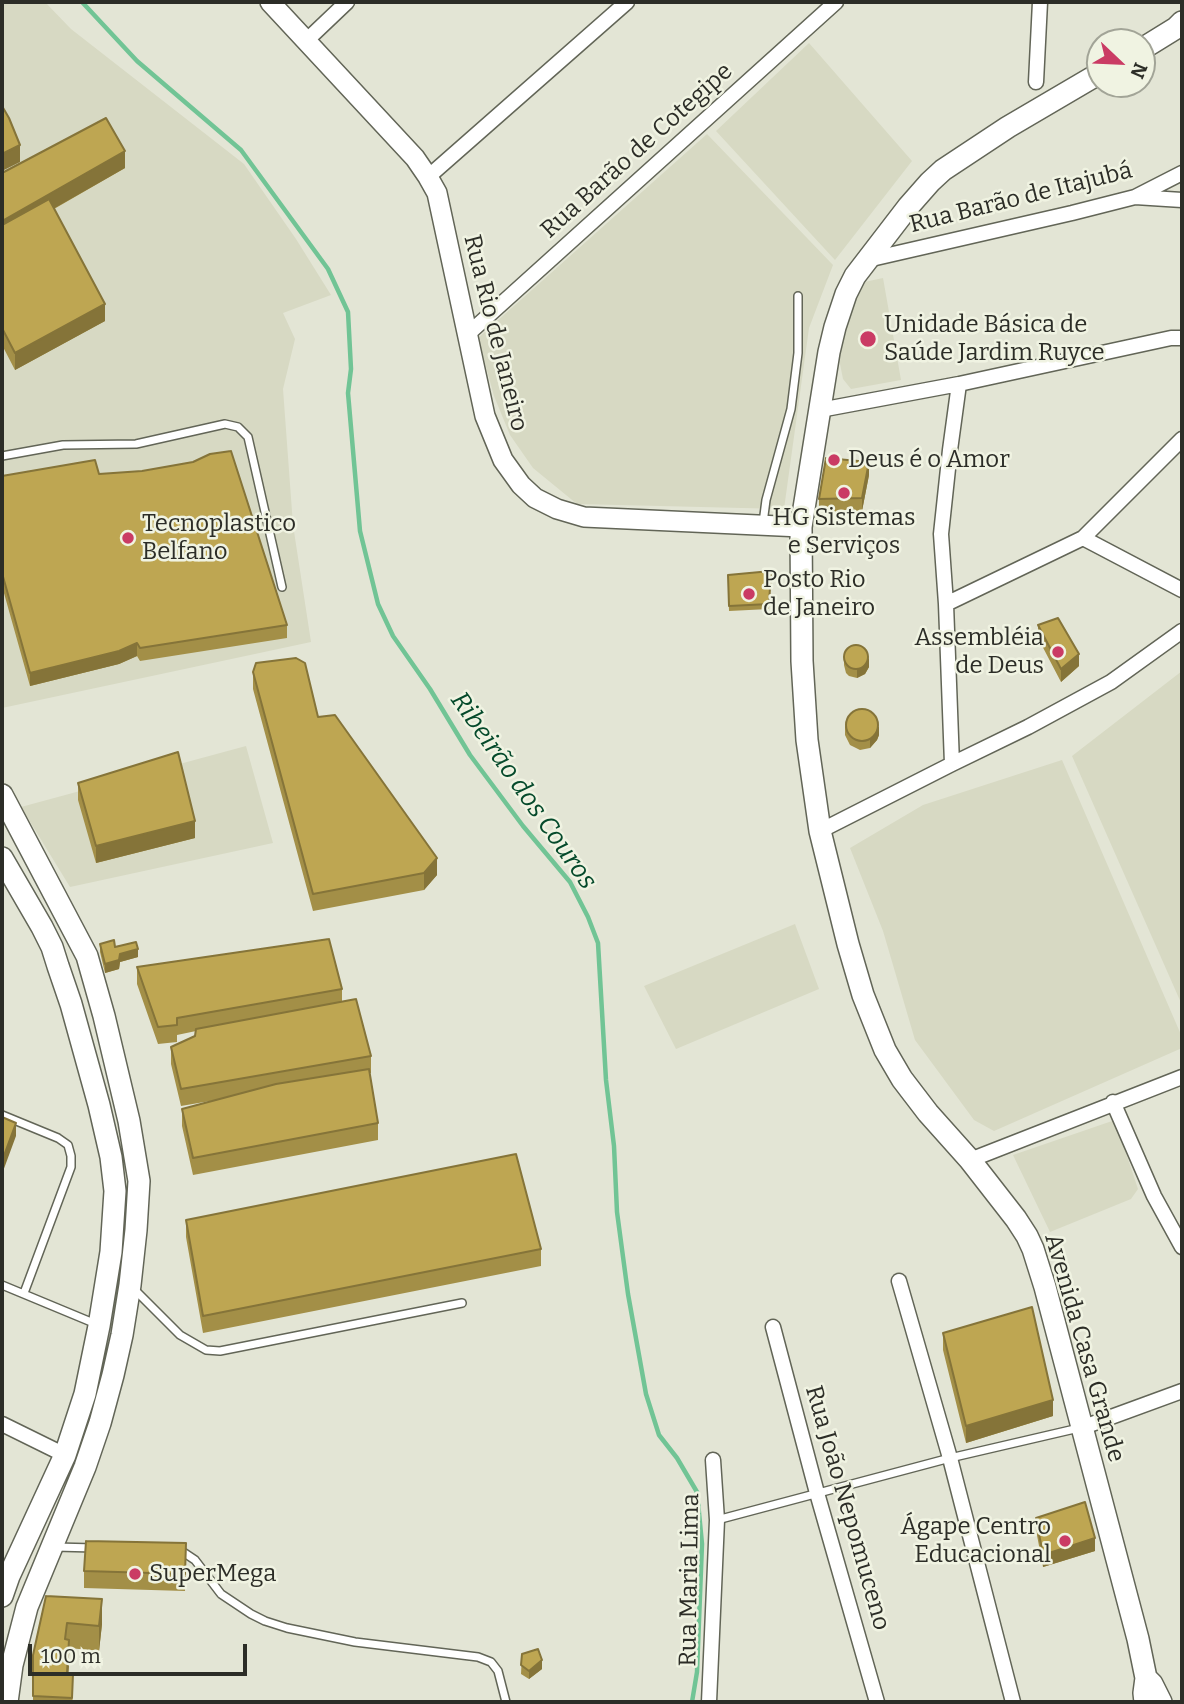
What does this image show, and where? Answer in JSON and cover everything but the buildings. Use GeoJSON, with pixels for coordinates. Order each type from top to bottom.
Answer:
{"type":"FeatureCollection","features":[{"type":"Feature","properties":{"kind":"main road"},"geometry":{"type":"LineString","coordinates":[[1156,40],[1182,22]]}},
{"type":"Feature","properties":{"kind":"main road","name":"Avenida Casa Grande"},"geometry":{"type":"LineString","coordinates":[[1086,81],[1008,127],[943,170],[908,207],[855,276],[846,294],[835,327],[801,527],[802,661],[807,740],[820,831],[863,995],[885,1050],[902,1079],[1016,1219],[1033,1249],[1138,1639],[1149,1696]]}},
{"type":"Feature","properties":{"kind":"main road"},"geometry":{"type":"LineString","coordinates":[[2,795],[87,956],[131,1132],[139,1181],[130,1285],[119,1348],[100,1423],[27,1607],[12,1665],[7,1702]]}},
{"type":"Feature","properties":{"kind":"main road"},"geometry":{"type":"LineString","coordinates":[[2,858],[52,947],[85,1051],[111,1157],[115,1191],[111,1252],[85,1394],[65,1455],[4,1581],[16,1581],[21,1586],[27,1607]]}},
{"type":"Feature","properties":{"kind":"street","name":"Rua Rio de Janeiro"},"geometry":{"type":"LineString","coordinates":[[270,2],[415,158],[437,193],[485,416],[503,460],[535,498],[557,509],[584,517],[801,527]]}},
{"type":"Feature","properties":{"kind":"street"},"geometry":{"type":"LineString","coordinates":[[306,41],[347,2]]}},
{"type":"Feature","properties":{"kind":"street"},"geometry":{"type":"LineString","coordinates":[[428,177],[627,2]]}},
{"type":"Feature","properties":{"kind":"street","name":"Rua Barão de Cotegipe"},"geometry":{"type":"LineString","coordinates":[[468,334],[836,2]]}},
{"type":"Feature","properties":{"kind":"street"},"geometry":{"type":"LineString","coordinates":[[1035,82],[1040,2]]}},
{"type":"Feature","properties":{"kind":"street","name":"Rua Barão de Itajubá"},"geometry":{"type":"LineString","coordinates":[[867,260],[1135,197],[1182,173]]}},
{"type":"Feature","properties":{"kind":"street"},"geometry":{"type":"LineString","coordinates":[[1135,197],[1182,200]]}},
{"type":"Feature","properties":{"kind":"street"},"geometry":{"type":"LineString","coordinates":[[821,410],[958,384],[1171,338],[1182,338]]}},
{"type":"Feature","properties":{"kind":"street"},"geometry":{"type":"LineString","coordinates":[[952,764],[941,534],[958,384]]}},
{"type":"Feature","properties":{"kind":"street"},"geometry":{"type":"LineString","coordinates":[[946,604],[1083,538],[1182,439]]}},
{"type":"Feature","properties":{"kind":"street"},"geometry":{"type":"LineString","coordinates":[[1083,538],[1182,590]]}},
{"type":"Feature","properties":{"kind":"street"},"geometry":{"type":"LineString","coordinates":[[820,831],[1028,727],[1111,682],[1182,631]]}},
{"type":"Feature","properties":{"kind":"street"},"geometry":{"type":"LineString","coordinates":[[970,1160],[1182,1077]]}},
{"type":"Feature","properties":{"kind":"street"},"geometry":{"type":"LineString","coordinates":[[1113,1102],[1154,1196],[1182,1244]]}},
{"type":"Feature","properties":{"kind":"street"},"geometry":{"type":"LineString","coordinates":[[899,1281],[950,1458],[1013,1702]]}},
{"type":"Feature","properties":{"kind":"street","name":"Rua João Nepomuceno"},"geometry":{"type":"LineString","coordinates":[[773,1326],[817,1493],[877,1702]]}},
{"type":"Feature","properties":{"kind":"street"},"geometry":{"type":"LineString","coordinates":[[1081,1428],[1182,1391]]}},
{"type":"Feature","properties":{"kind":"street"},"geometry":{"type":"LineString","coordinates":[[2,1424],[65,1455]]}},
{"type":"Feature","properties":{"kind":"street","name":"Rua Maria Lima"},"geometry":{"type":"LineString","coordinates":[[709,1702],[717,1520],[713,1460]]}},
{"type":"Feature","properties":{"kind":"lane"},"geometry":{"type":"LineString","coordinates":[[763,526],[766,500],[791,409],[799,353],[798,296]]}},
{"type":"Feature","properties":{"kind":"lane"},"geometry":{"type":"LineString","coordinates":[[2,456],[63,445],[136,444],[225,424],[238,427],[248,437],[282,587]]}},
{"type":"Feature","properties":{"kind":"lane"},"geometry":{"type":"LineString","coordinates":[[2,1115],[58,1138],[68,1145],[71,1156],[71,1167],[24,1293]]}},
{"type":"Feature","properties":{"kind":"lane"},"geometry":{"type":"LineString","coordinates":[[2,1285],[99,1326]]}},
{"type":"Feature","properties":{"kind":"lane"},"geometry":{"type":"LineString","coordinates":[[130,1285],[180,1335],[206,1350],[220,1351],[462,1303]]}},
{"type":"Feature","properties":{"kind":"lane"},"geometry":{"type":"LineString","coordinates":[[717,1520],[950,1458],[1081,1428]]}},
{"type":"Feature","properties":{"kind":"lane"},"geometry":{"type":"LineString","coordinates":[[51,1546],[103,1549]]}},
{"type":"Feature","properties":{"kind":"lane"},"geometry":{"type":"LineString","coordinates":[[169,1551],[183,1552],[195,1560],[221,1594],[265,1621],[355,1642],[478,1657],[491,1662],[498,1671],[506,1702]]}},
{"type":"Feature","properties":{"kind":"shaded area"},"geometry":{"type":"Polygon","coordinates":[[[2,2],[45,2],[71,29],[244,164],[331,295],[283,313],[295,339],[283,389],[293,525],[311,642],[2,708],[2,2]]]}},
{"type":"Feature","properties":{"kind":"shaded area"},"geometry":{"type":"Polygon","coordinates":[[[809,43],[912,161],[835,260],[716,131],[809,43]]]}},
{"type":"Feature","properties":{"kind":"shaded area"},"geometry":{"type":"Polygon","coordinates":[[[707,134],[833,265],[809,328],[784,509],[577,504],[533,468],[510,435],[494,396],[478,338],[707,134]]]}},
{"type":"Feature","properties":{"kind":"shaded area","name":"Unidade Básica de Saúde Jardim Ruyce"},"geometry":{"type":"Polygon","coordinates":[[[883,278],[901,380],[851,389],[843,379],[839,359],[845,319],[855,284],[883,278]]]}},
{"type":"Feature","properties":{"kind":"shaded area"},"geometry":{"type":"Polygon","coordinates":[[[1182,671],[1182,1005],[1072,756],[1182,671]]]}},
{"type":"Feature","properties":{"kind":"shaded area"},"geometry":{"type":"Polygon","coordinates":[[[246,746],[273,843],[70,887],[21,807],[246,746]]]}},
{"type":"Feature","properties":{"kind":"shaded area"},"geometry":{"type":"Polygon","coordinates":[[[1062,760],[1182,1037],[1182,1048],[994,1131],[974,1120],[915,1040],[883,931],[850,848],[923,805],[1062,760]]]}},
{"type":"Feature","properties":{"kind":"shaded area"},"geometry":{"type":"Polygon","coordinates":[[[795,924],[819,989],[676,1049],[644,986],[795,924]]]}},
{"type":"Feature","properties":{"kind":"shaded area"},"geometry":{"type":"Polygon","coordinates":[[[1115,1120],[1138,1189],[1131,1199],[1050,1232],[1013,1155],[1115,1120]]]}},
{"type":"Feature","properties":{"kind":"waterway","name":"Ribeirão dos Couros"},"geometry":{"type":"LineString","coordinates":[[82,2],[137,61],[241,150],[328,269],[348,312],[351,369],[348,393],[360,531],[378,604],[393,636],[430,689],[470,755],[523,826],[570,882],[598,943],[617,1212],[646,1394],[659,1435],[677,1458],[697,1492],[702,1544],[697,1672],[692,1702]]}},
{"type":"Feature","properties":{"kind":"place","name":"Unidade Básica de Saúde Jardim Ruyce"},"geometry":{"type":"Point","coordinates":[868,339]}},
{"type":"Feature","properties":{"kind":"place","name":"Deus é o Amor"},"geometry":{"type":"Point","coordinates":[834,460]}},
{"type":"Feature","properties":{"kind":"place","name":"HG Sistemas e Serviços"},"geometry":{"type":"Point","coordinates":[844,493]}},
{"type":"Feature","properties":{"kind":"place","name":"Tecnoplastico Belfano"},"geometry":{"type":"Point","coordinates":[128,538]}},
{"type":"Feature","properties":{"kind":"place","name":"Posto Rio de Janeiro"},"geometry":{"type":"Point","coordinates":[749,594]}},
{"type":"Feature","properties":{"kind":"place","name":"Assembléia de Deus"},"geometry":{"type":"Point","coordinates":[1058,652]}},
{"type":"Feature","properties":{"kind":"place","name":"Ágape Centro Educacional"},"geometry":{"type":"Point","coordinates":[1065,1541]}},
{"type":"Feature","properties":{"kind":"place","name":"SuperMega"},"geometry":{"type":"Point","coordinates":[135,1574]}}]}
